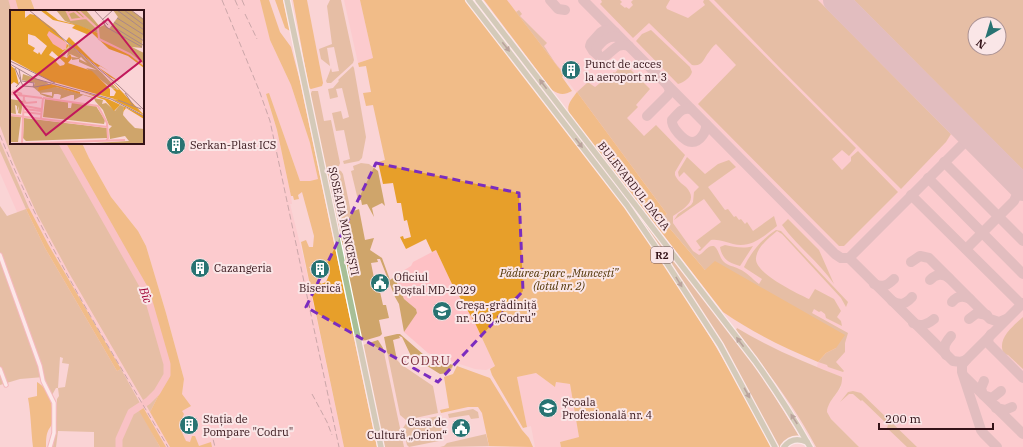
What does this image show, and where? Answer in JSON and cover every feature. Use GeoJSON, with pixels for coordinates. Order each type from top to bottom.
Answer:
{"type":"FeatureCollection","features":[{"type":"Feature","properties":{"kind":"main road","name":"ȘOSEAUA MUNCEȘTI"},"geometry":{"type":"LineString","coordinates":[[287,0],[381,447]]}},
{"type":"Feature","properties":{"kind":"main road","name":"BULEVARDUL DACIA"},"geometry":{"type":"LineString","coordinates":[[469,0],[627,205],[720,345],[775,447]]}},
{"type":"Feature","properties":{"kind":"main road","name":"BULEVARDUL DACIA"},"geometry":{"type":"LineString","coordinates":[[478,0],[755,361],[784,403],[809,444]]}},
{"type":"Feature","properties":{"kind":"main road"},"geometry":{"type":"LineString","coordinates":[[555,112],[561,107]]}},
{"type":"Feature","properties":{"kind":"main road"},"geometry":{"type":"LineString","coordinates":[[784,447],[792,440],[802,439],[809,444]]}},
{"type":"Feature","properties":{"kind":"street"},"geometry":{"type":"LineString","coordinates":[[0,255],[40,366],[42,381],[54,403],[54,433],[50,447]]}},
{"type":"Feature","properties":{"kind":"street"},"geometry":{"type":"LineString","coordinates":[[0,368],[6,385]]}},
{"type":"Feature","properties":{"kind":"highlighted area"},"geometry":{"type":"Polygon","coordinates":[[[376,163],[519,193],[523,291],[438,382],[306,307],[376,163]]]}},
{"type":"Feature","properties":{"kind":"shaded area"},"geometry":{"type":"Polygon","coordinates":[[[0,0],[14,0],[17,10],[10,10],[10,144],[65,144],[148,293],[169,366],[169,375],[150,412],[69,273],[37,214],[14,163],[0,126],[0,0]]]}},
{"type":"Feature","properties":{"kind":"shaded area"},"geometry":{"type":"Polygon","coordinates":[[[31,0],[260,0],[270,40],[291,85],[310,143],[318,179],[300,181],[269,94],[266,94],[277,130],[291,196],[292,204],[290,204],[304,260],[344,447],[160,447],[21,221],[0,173],[0,101],[10,144],[12,144],[138,361],[182,393],[184,379],[146,246],[138,231],[111,197],[82,144],[144,144],[144,10],[35,10],[31,0]]]}},
{"type":"Feature","properties":{"kind":"shaded area"},"geometry":{"type":"Polygon","coordinates":[[[330,0],[341,0],[354,60],[353,63],[331,83],[327,83],[326,81],[331,68],[332,72],[339,71],[334,47],[327,48],[330,66],[321,59],[319,49],[332,44],[327,6],[330,0]]]}},
{"type":"Feature","properties":{"kind":"shaded area"},"geometry":{"type":"Polygon","coordinates":[[[344,0],[360,0],[373,58],[358,63],[344,0]]]}},
{"type":"Feature","properties":{"kind":"shaded area"},"geometry":{"type":"Polygon","coordinates":[[[472,0],[476,0],[557,107],[556,108],[554,108],[472,0]]]}},
{"type":"Feature","properties":{"kind":"shaded area"},"geometry":{"type":"Polygon","coordinates":[[[507,0],[1023,0],[1023,447],[859,447],[831,419],[827,412],[828,405],[841,387],[841,377],[817,367],[818,362],[826,353],[705,270],[667,214],[507,0]]]}},
{"type":"Feature","properties":{"kind":"shaded area"},"geometry":{"type":"Polygon","coordinates":[[[601,0],[620,0],[622,2],[620,4],[629,9],[633,5],[631,2],[633,0],[670,0],[666,7],[667,9],[688,18],[705,5],[703,2],[704,0],[709,0],[856,148],[849,156],[842,150],[832,159],[842,170],[851,161],[851,157],[858,151],[898,192],[844,246],[839,246],[698,104],[736,65],[716,44],[701,64],[692,65],[649,23],[633,38],[600,4],[602,2],[601,0]]]}},
{"type":"Feature","properties":{"kind":"shaded area"},"geometry":{"type":"Polygon","coordinates":[[[714,0],[818,0],[951,134],[946,142],[901,189],[714,0]]]}},
{"type":"Feature","properties":{"kind":"shaded area"},"geometry":{"type":"Polygon","coordinates":[[[854,0],[1023,0],[1023,170],[854,0]]]}},
{"type":"Feature","properties":{"kind":"shaded area"},"geometry":{"type":"Polygon","coordinates":[[[519,10],[522,14],[520,16],[547,43],[544,46],[557,65],[563,72],[566,73],[564,75],[516,12],[519,10]]]}},
{"type":"Feature","properties":{"kind":"shaded area"},"geometry":{"type":"Polygon","coordinates":[[[651,30],[690,67],[692,72],[685,81],[678,84],[636,41],[642,34],[651,30]]]}},
{"type":"Feature","properties":{"kind":"shaded area"},"geometry":{"type":"Polygon","coordinates":[[[353,66],[366,137],[362,158],[359,161],[344,164],[343,161],[350,159],[344,130],[336,131],[332,113],[341,111],[343,119],[349,117],[342,88],[336,89],[338,97],[330,99],[328,89],[333,88],[339,81],[338,80],[353,66]]]}},
{"type":"Feature","properties":{"kind":"shaded area"},"geometry":{"type":"Polygon","coordinates":[[[619,68],[622,70],[631,70],[650,89],[636,105],[638,107],[627,118],[644,136],[656,125],[685,155],[675,172],[675,175],[690,192],[691,196],[688,204],[673,216],[673,223],[693,251],[699,255],[708,248],[714,246],[724,262],[745,272],[759,284],[762,279],[744,267],[750,256],[762,242],[776,230],[781,231],[848,302],[846,307],[841,298],[782,234],[777,231],[759,250],[756,258],[757,264],[777,282],[809,299],[815,289],[834,299],[841,311],[837,317],[841,321],[842,326],[826,318],[825,314],[821,311],[819,312],[814,309],[812,313],[848,333],[845,343],[845,352],[836,362],[844,371],[843,372],[818,362],[826,353],[836,348],[705,270],[661,218],[667,214],[577,92],[587,83],[595,87],[614,72],[615,73],[619,68]]]}},
{"type":"Feature","properties":{"kind":"shaded area"},"geometry":{"type":"Polygon","coordinates":[[[312,91],[318,91],[324,121],[331,120],[340,163],[339,166],[325,168],[310,95],[312,91]]]}},
{"type":"Feature","properties":{"kind":"shaded area"},"geometry":{"type":"Polygon","coordinates":[[[560,111],[749,358],[799,436],[787,440],[781,447],[778,447],[708,322],[559,112],[560,111]]]}},
{"type":"Feature","properties":{"kind":"shaded area"},"geometry":{"type":"Polygon","coordinates":[[[0,141],[29,208],[26,209],[0,151],[0,141]]]}},
{"type":"Feature","properties":{"kind":"shaded area"},"geometry":{"type":"Polygon","coordinates":[[[687,157],[705,174],[718,164],[729,160],[736,167],[708,187],[725,210],[728,209],[734,217],[736,216],[739,220],[741,219],[745,224],[747,222],[753,231],[774,216],[777,226],[757,241],[746,245],[711,240],[700,251],[698,250],[701,248],[696,241],[721,222],[704,199],[674,220],[678,214],[691,205],[693,202],[694,192],[699,187],[684,172],[679,177],[678,172],[687,157]]]}},
{"type":"Feature","properties":{"kind":"shaded area"},"geometry":{"type":"Polygon","coordinates":[[[361,163],[369,164],[378,171],[385,206],[382,203],[372,208],[374,217],[367,204],[362,205],[361,200],[358,200],[351,171],[354,170],[353,166],[361,163]]]}},
{"type":"Feature","properties":{"kind":"shaded area"},"geometry":{"type":"Polygon","coordinates":[[[336,169],[341,171],[343,174],[351,212],[359,209],[365,240],[374,238],[370,250],[382,258],[390,280],[401,272],[397,283],[404,299],[416,309],[417,313],[404,332],[399,304],[380,259],[377,259],[378,262],[371,263],[375,283],[378,283],[383,305],[386,305],[389,318],[379,320],[382,334],[380,336],[363,341],[361,339],[345,262],[345,255],[348,254],[346,244],[342,245],[340,243],[326,174],[336,169]]]}},
{"type":"Feature","properties":{"kind":"shaded area"},"geometry":{"type":"Polygon","coordinates":[[[0,206],[7,216],[26,209],[45,248],[117,371],[121,369],[143,407],[139,409],[160,447],[94,447],[94,432],[58,431],[56,447],[53,447],[57,399],[59,396],[58,388],[56,388],[52,395],[44,377],[20,379],[0,385],[0,206]],[[60,357],[58,388],[65,387],[69,364],[62,363],[63,358],[60,357]]]}},
{"type":"Feature","properties":{"kind":"shaded area"},"geometry":{"type":"Polygon","coordinates":[[[788,219],[819,250],[834,284],[822,268],[794,240],[782,225],[788,219]]]}},
{"type":"Feature","properties":{"kind":"shaded area"},"geometry":{"type":"Polygon","coordinates":[[[725,245],[743,248],[753,246],[740,266],[729,262],[722,255],[720,247],[725,245]]]}},
{"type":"Feature","properties":{"kind":"shaded area","name":"Creșa-grădiniță nr. 103 „Codru”"},"geometry":{"type":"Polygon","coordinates":[[[436,250],[452,284],[475,323],[495,366],[486,370],[475,369],[435,356],[428,353],[404,332],[417,312],[416,309],[404,299],[397,280],[401,272],[411,266],[413,262],[436,250]]]}},
{"type":"Feature","properties":{"kind":"shaded area"},"geometry":{"type":"Polygon","coordinates":[[[1023,317],[1023,369],[1008,355],[1004,354],[1002,343],[1007,333],[1023,317]]]}},
{"type":"Feature","properties":{"kind":"shaded area"},"geometry":{"type":"Polygon","coordinates":[[[737,328],[788,355],[842,377],[840,387],[830,403],[827,412],[831,419],[859,447],[816,447],[798,416],[736,330],[737,328]]]}},
{"type":"Feature","properties":{"kind":"shaded area"},"geometry":{"type":"Polygon","coordinates":[[[400,334],[424,355],[453,365],[450,371],[440,374],[411,356],[402,337],[399,336],[400,338],[393,340],[397,360],[433,386],[438,413],[406,420],[400,415],[384,337],[400,334]]]}},
{"type":"Feature","properties":{"kind":"shaded area"},"geometry":{"type":"Polygon","coordinates":[[[378,340],[383,348],[404,447],[384,447],[362,347],[363,345],[378,340]]]}},
{"type":"Feature","properties":{"kind":"shaded area","name":"Școala Profesională nr. 4"},"geometry":{"type":"Polygon","coordinates":[[[536,373],[555,387],[556,382],[570,384],[579,437],[560,442],[561,447],[535,447],[531,426],[527,427],[517,377],[536,373]]]}},
{"type":"Feature","properties":{"kind":"shaded area"},"geometry":{"type":"Polygon","coordinates":[[[853,391],[861,393],[917,447],[907,447],[887,428],[888,425],[862,400],[861,401],[853,394],[849,394],[840,402],[848,392],[853,391]]]}},
{"type":"Feature","properties":{"kind":"shaded area"},"geometry":{"type":"Polygon","coordinates":[[[473,409],[478,412],[479,418],[471,419],[469,415],[449,418],[448,414],[473,409]]]}},
{"type":"Feature","properties":{"kind":"shaded area"},"geometry":{"type":"Polygon","coordinates":[[[439,416],[444,440],[409,447],[407,445],[403,428],[407,422],[439,416]]]}},
{"type":"Feature","properties":{"kind":"shaded area"},"geometry":{"type":"Polygon","coordinates":[[[486,434],[489,446],[440,447],[447,443],[486,434]]]}},
{"type":"Feature","properties":{"kind":"green space"},"geometry":{"type":"Polygon","coordinates":[[[14,0],[31,0],[35,10],[17,10],[14,0]]]}},
{"type":"Feature","properties":{"kind":"green space"},"geometry":{"type":"Polygon","coordinates":[[[260,0],[269,0],[280,32],[291,47],[300,81],[377,447],[344,447],[301,242],[306,240],[309,247],[313,247],[314,236],[302,192],[298,195],[299,199],[294,200],[293,196],[291,196],[277,130],[266,94],[269,93],[300,181],[318,179],[310,143],[291,85],[270,40],[260,0]],[[327,263],[309,267],[321,284],[326,282],[330,273],[327,263]]]}},
{"type":"Feature","properties":{"kind":"green space"},"geometry":{"type":"Polygon","coordinates":[[[275,0],[283,0],[290,31],[285,28],[275,0]]]}},
{"type":"Feature","properties":{"kind":"green space"},"geometry":{"type":"Polygon","coordinates":[[[293,0],[307,0],[323,83],[322,86],[311,89],[309,88],[293,0]]]}},
{"type":"Feature","properties":{"kind":"green space","name":"Pădurea-parc „Muncești” (lotul nr. 2)"},"geometry":{"type":"Polygon","coordinates":[[[360,0],[465,0],[632,217],[712,340],[771,447],[561,447],[560,442],[579,437],[570,384],[556,382],[555,387],[536,373],[517,377],[527,427],[523,428],[492,375],[490,369],[495,366],[475,323],[452,284],[436,250],[432,252],[426,239],[406,249],[400,237],[403,236],[404,239],[411,237],[407,220],[404,221],[401,203],[397,203],[393,183],[383,184],[378,162],[385,160],[373,105],[366,106],[363,93],[371,92],[366,66],[359,67],[358,63],[373,58],[360,0]]]}},
{"type":"Feature","properties":{"kind":"green space"},"geometry":{"type":"Polygon","coordinates":[[[484,0],[507,0],[564,75],[562,77],[572,91],[562,94],[552,90],[484,0]]]}},
{"type":"Feature","properties":{"kind":"green space"},"geometry":{"type":"Polygon","coordinates":[[[577,92],[667,214],[661,218],[705,270],[715,261],[845,335],[836,348],[826,353],[818,362],[769,340],[723,312],[569,113],[568,107],[577,92]]]}},
{"type":"Feature","properties":{"kind":"green space"},"geometry":{"type":"Polygon","coordinates":[[[65,144],[82,144],[111,197],[138,231],[146,246],[184,379],[182,394],[191,406],[182,411],[184,414],[179,426],[186,441],[190,442],[192,436],[195,436],[199,446],[211,442],[212,447],[170,447],[150,412],[169,375],[169,366],[148,293],[65,144]]]}},
{"type":"Feature","properties":{"kind":"green space"},"geometry":{"type":"Polygon","coordinates":[[[29,208],[48,244],[121,369],[117,371],[45,248],[26,209],[29,208]]]}},
{"type":"Feature","properties":{"kind":"green space"},"geometry":{"type":"Polygon","coordinates":[[[457,366],[490,378],[522,430],[529,438],[533,447],[489,446],[482,413],[478,407],[468,407],[441,413],[440,410],[449,408],[444,377],[453,374],[457,366]]]}},
{"type":"Feature","properties":{"kind":"green space"},"geometry":{"type":"Polygon","coordinates":[[[37,382],[45,389],[52,405],[52,423],[47,434],[46,447],[33,447],[28,398],[37,396],[37,382]]]}},
{"type":"Feature","properties":{"kind":"green space"},"geometry":{"type":"Polygon","coordinates":[[[143,407],[166,447],[160,447],[138,409],[143,407]]]}},
{"type":"Feature","properties":{"kind":"waterway","name":"Bîc"},"geometry":{"type":"LineString","coordinates":[[12,0],[15,10]]}},
{"type":"Feature","properties":{"kind":"waterway","name":"Bîc"},"geometry":{"type":"LineString","coordinates":[[63,144],[146,291],[167,364],[167,375],[157,392],[148,401],[131,412],[119,439],[119,447]]}},
{"type":"Feature","properties":{"kind":"taxiway"},"geometry":{"type":"LineString","coordinates":[[550,0],[558,9],[565,10]]}},
{"type":"Feature","properties":{"kind":"taxiway"},"geometry":{"type":"LineString","coordinates":[[583,0],[835,254],[841,258],[849,258]]}},
{"type":"Feature","properties":{"kind":"taxiway"},"geometry":{"type":"LineString","coordinates":[[615,32],[609,30],[600,33],[591,43],[590,46],[593,51],[600,57],[604,57],[618,46],[629,46]]}},
{"type":"Feature","properties":{"kind":"taxiway"},"geometry":{"type":"LineString","coordinates":[[598,55],[596,49],[603,41],[612,37],[620,38]]}},
{"type":"Feature","properties":{"kind":"taxiway"},"geometry":{"type":"LineString","coordinates":[[647,116],[668,95],[670,91],[668,86]]}},
{"type":"Feature","properties":{"kind":"taxiway"},"geometry":{"type":"LineString","coordinates":[[691,109],[682,110],[672,120],[672,123],[679,134],[685,140],[695,142],[702,136],[706,124]]}},
{"type":"Feature","properties":{"kind":"taxiway"},"geometry":{"type":"LineString","coordinates":[[966,360],[961,362],[953,361],[849,258],[971,136]]}},
{"type":"Feature","properties":{"kind":"taxiway"},"geometry":{"type":"LineString","coordinates":[[944,162],[1023,241]]}},
{"type":"Feature","properties":{"kind":"taxiway"},"geometry":{"type":"LineString","coordinates":[[928,178],[1023,274]]}},
{"type":"Feature","properties":{"kind":"taxiway"},"geometry":{"type":"LineString","coordinates":[[966,249],[1014,201],[1018,192],[1015,180]]}},
{"type":"Feature","properties":{"kind":"taxiway"},"geometry":{"type":"LineString","coordinates":[[911,195],[1021,304]]}},
{"type":"Feature","properties":{"kind":"taxiway"},"geometry":{"type":"LineString","coordinates":[[911,262],[920,256],[929,258],[990,319],[999,322],[1006,319]]}},
{"type":"Feature","properties":{"kind":"taxiway"},"geometry":{"type":"LineString","coordinates":[[930,280],[939,275],[944,275],[949,278]]}},
{"type":"Feature","properties":{"kind":"taxiway"},"geometry":{"type":"LineString","coordinates":[[874,284],[880,286],[885,285],[894,279]]}},
{"type":"Feature","properties":{"kind":"taxiway"},"geometry":{"type":"LineString","coordinates":[[892,301],[903,304],[912,297]]}},
{"type":"Feature","properties":{"kind":"taxiway"},"geometry":{"type":"LineString","coordinates":[[952,302],[956,298],[960,297],[970,299]]}},
{"type":"Feature","properties":{"kind":"taxiway"},"geometry":{"type":"LineString","coordinates":[[997,447],[981,430],[962,372],[962,365],[1023,303]]}},
{"type":"Feature","properties":{"kind":"taxiway"},"geometry":{"type":"LineString","coordinates":[[969,319],[977,313],[987,315]]}},
{"type":"Feature","properties":{"kind":"taxiway"},"geometry":{"type":"LineString","coordinates":[[913,323],[924,325],[934,319]]}},
{"type":"Feature","properties":{"kind":"taxiway"},"geometry":{"type":"LineString","coordinates":[[991,334],[988,339],[989,344],[1023,378]]}},
{"type":"Feature","properties":{"kind":"taxiway"},"geometry":{"type":"LineString","coordinates":[[946,355],[946,343],[951,336]]}},
{"type":"Feature","properties":{"kind":"taxiway"},"geometry":{"type":"LineString","coordinates":[[965,377],[1023,434]]}},
{"type":"Feature","properties":{"kind":"taxiway"},"geometry":{"type":"LineString","coordinates":[[984,381],[981,388],[983,395],[992,398],[1001,391]]}},
{"type":"Feature","properties":{"kind":"taxiway"},"geometry":{"type":"LineString","coordinates":[[996,406],[996,408],[1005,410],[1012,407]]}},
{"type":"Feature","properties":{"kind":"runway"},"geometry":{"type":"LineString","coordinates":[[836,0],[1023,188]]}},
{"type":"Feature","properties":{"kind":"railway"},"geometry":{"type":"LineString","coordinates":[[222,0],[259,90],[270,121],[339,447]]}},
{"type":"Feature","properties":{"kind":"railway"},"geometry":{"type":"LineString","coordinates":[[235,0],[239,9]]}},
{"type":"Feature","properties":{"kind":"railway"},"geometry":{"type":"LineString","coordinates":[[242,0],[245,7]]}},
{"type":"Feature","properties":{"kind":"railway"},"geometry":{"type":"LineString","coordinates":[[245,14],[257,39]]}},
{"type":"Feature","properties":{"kind":"railway"},"geometry":{"type":"LineString","coordinates":[[0,135],[36,216],[78,294],[168,447]]}},
{"type":"Feature","properties":{"kind":"railway"},"geometry":{"type":"LineString","coordinates":[[312,394],[327,422],[332,435]]}},
{"type":"Feature","properties":{"kind":"railway"},"geometry":{"type":"LineString","coordinates":[[211,431],[215,447]]}},
{"type":"Feature","properties":{"kind":"place","name":"Punct de acces la aeroport nr. 3"},"geometry":{"type":"Point","coordinates":[571,70]}},
{"type":"Feature","properties":{"kind":"place","name":"Serkan-Plast ICS"},"geometry":{"type":"Point","coordinates":[176,145]}},
{"type":"Feature","properties":{"kind":"place","name":"Cazangeria"},"geometry":{"type":"Point","coordinates":[200,268]}},
{"type":"Feature","properties":{"kind":"place","name":"Biserică"},"geometry":{"type":"Point","coordinates":[320,269]}},
{"type":"Feature","properties":{"kind":"place","name":"Oficiul Poștal MD-2029"},"geometry":{"type":"Point","coordinates":[380,283]}},
{"type":"Feature","properties":{"kind":"place","name":"Creșa-grădiniță nr. 103 „Codru”"},"geometry":{"type":"Point","coordinates":[442,311]}},
{"type":"Feature","properties":{"kind":"place","name":"Școala Profesională nr. 4"},"geometry":{"type":"Point","coordinates":[548,408]}},
{"type":"Feature","properties":{"kind":"place","name":"Stația de Pompare \"Codru\""},"geometry":{"type":"Point","coordinates":[189,425]}},
{"type":"Feature","properties":{"kind":"place","name":"Casa de Cultură „Orion“"},"geometry":{"type":"Point","coordinates":[461,428]}},
{"type":"Feature","properties":{"kind":"district","name":"CODRU"},"geometry":{"type":"Point","coordinates":[426,360]}}]}
